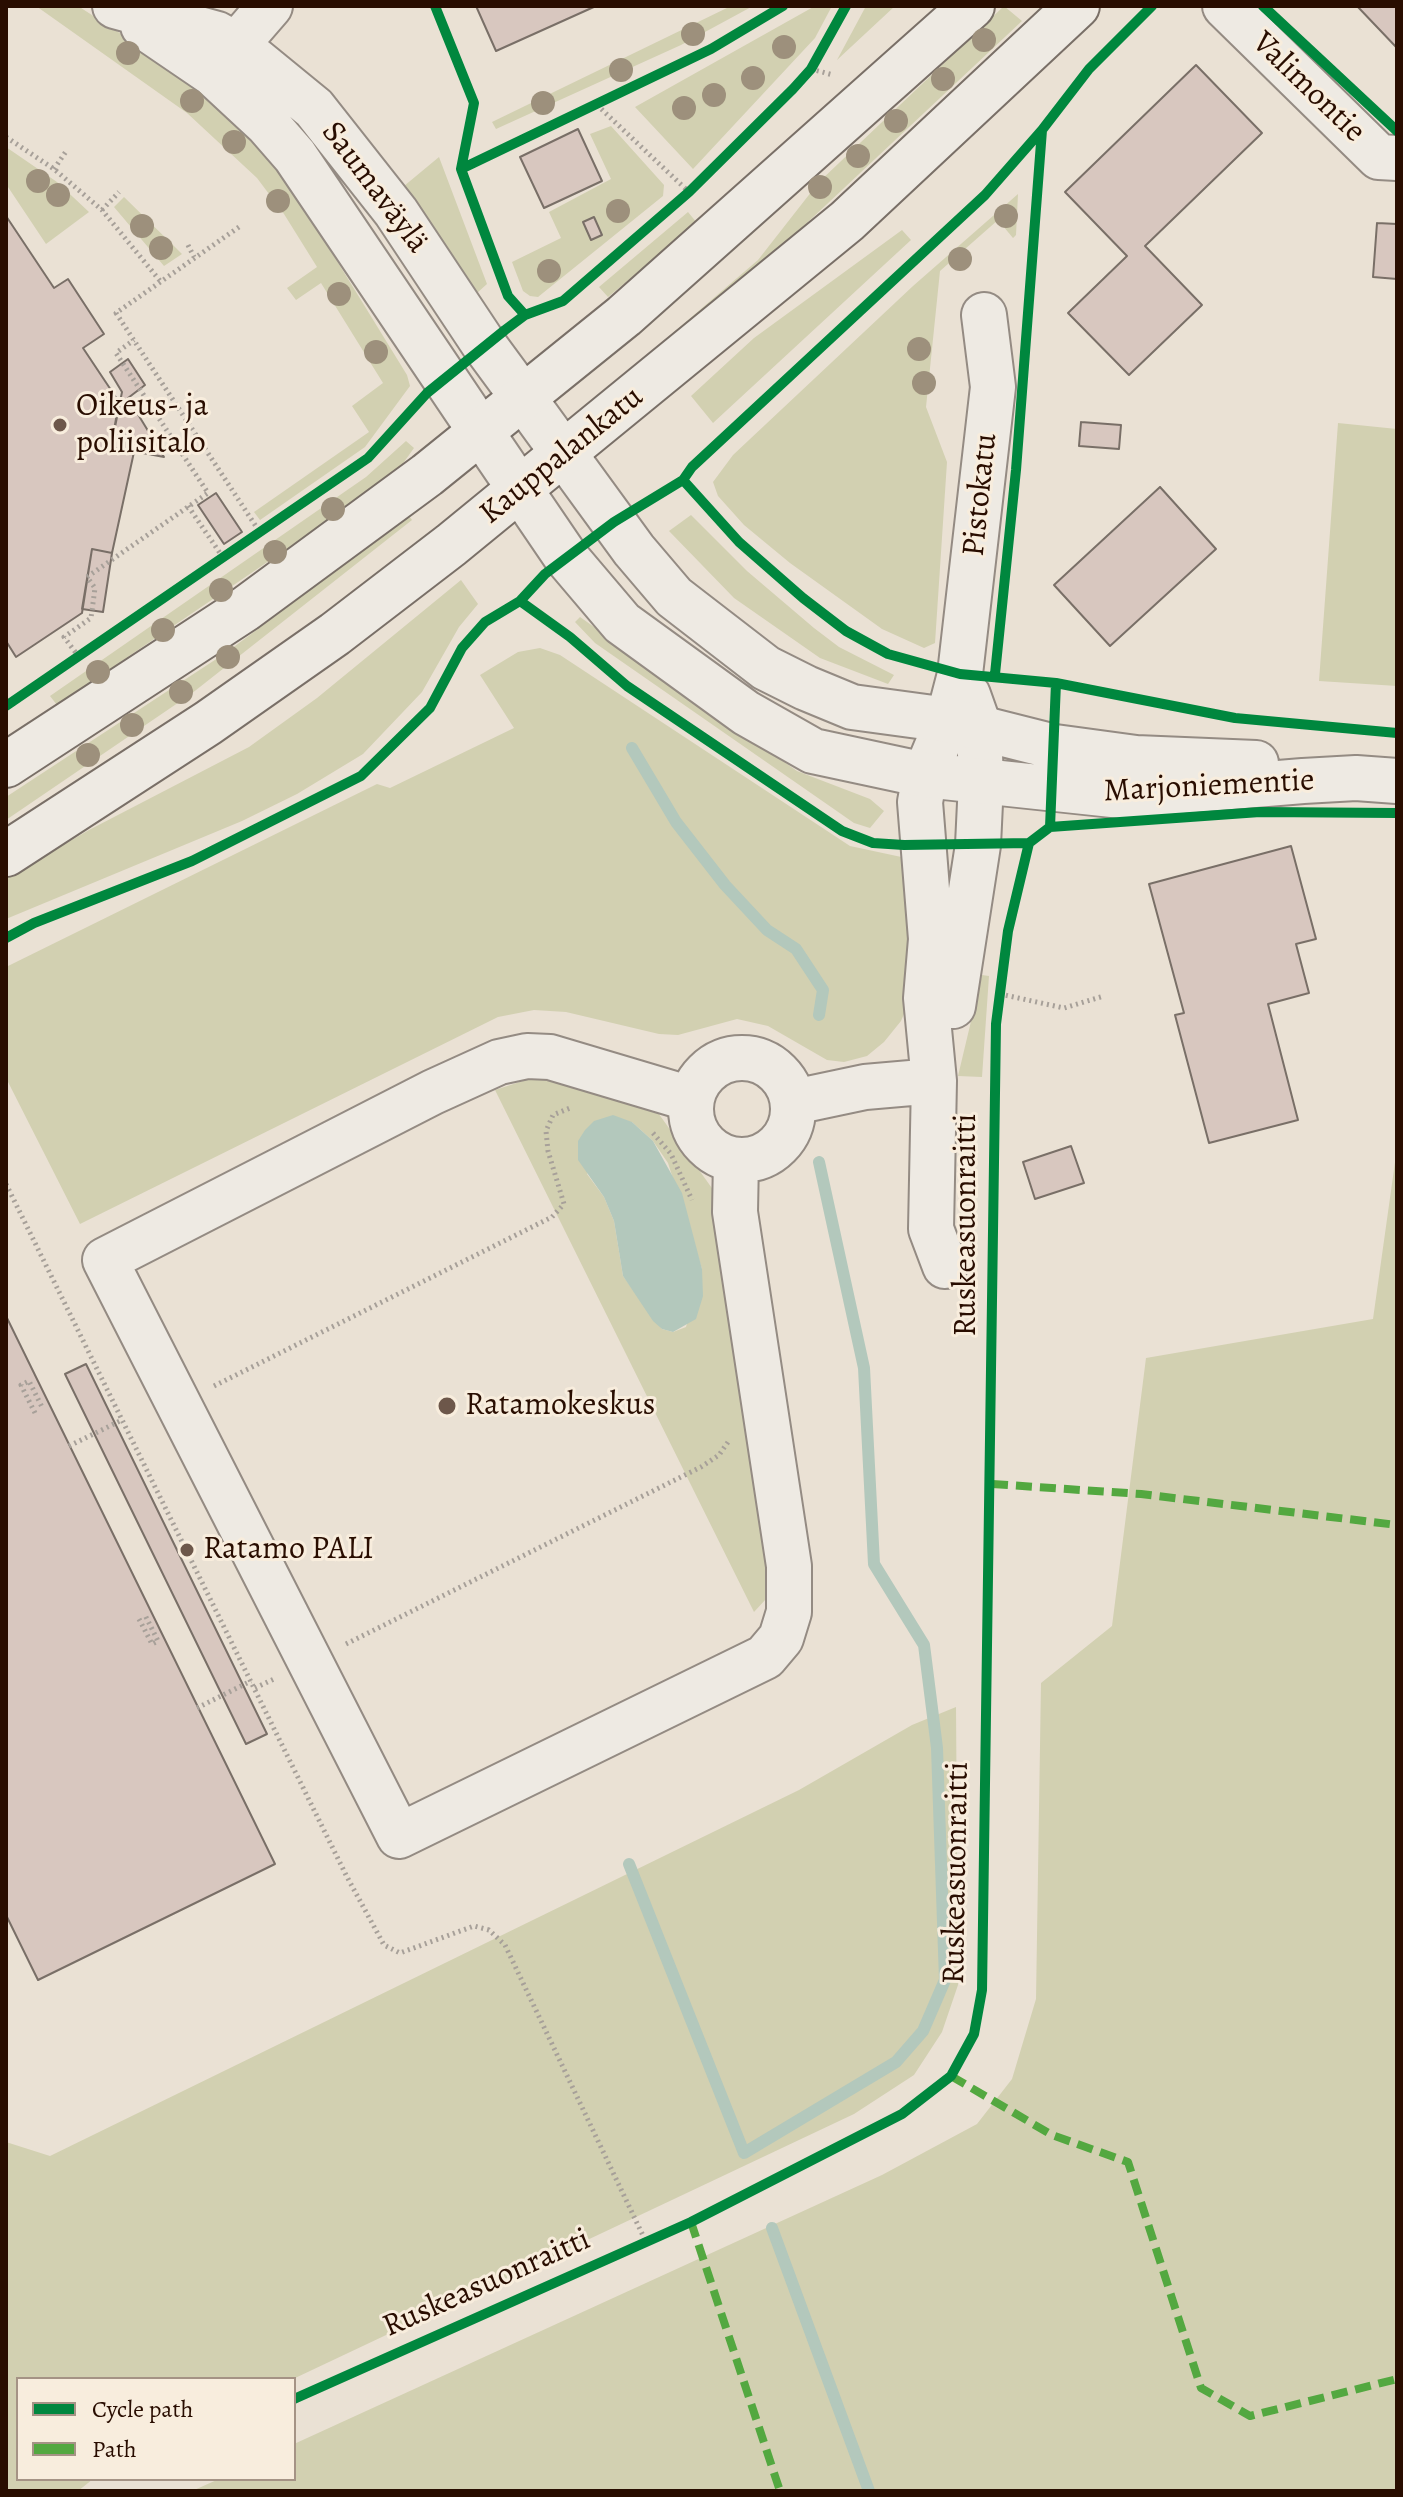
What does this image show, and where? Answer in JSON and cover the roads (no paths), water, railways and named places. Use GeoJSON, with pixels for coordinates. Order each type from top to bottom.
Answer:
{"type":"FeatureCollection","features":[{"type":"Feature","properties":{"kind":"street","name":"Saumaväylä"},"geometry":{"type":"LineString","coordinates":[[114,6],[225,59],[314,108],[349,149],[565,455]]}},
{"type":"Feature","properties":{"kind":"street"},"geometry":{"type":"LineString","coordinates":[[225,59],[270,6]]}},
{"type":"Feature","properties":{"kind":"street"},"geometry":{"type":"LineString","coordinates":[[6,765],[245,609],[524,399],[783,178],[972,6]]}},
{"type":"Feature","properties":{"kind":"street","name":"Kauppalankatu"},"geometry":{"type":"LineString","coordinates":[[6,854],[208,723],[335,634],[521,490],[847,221],[1077,6]]}},
{"type":"Feature","properties":{"kind":"street","name":"Valimontie"},"geometry":{"type":"LineString","coordinates":[[1225,6],[1379,157],[1397,158]]}},
{"type":"Feature","properties":{"kind":"street","name":"Saumaväylä"},"geometry":{"type":"LineString","coordinates":[[225,59],[268,125],[303,168],[481,432]]}},
{"type":"Feature","properties":{"kind":"street","name":"Pistokatu"},"geometry":{"type":"LineString","coordinates":[[934,1081],[952,1012],[978,845],[981,782],[964,723],[960,674],[993,387],[984,315]]}},
{"type":"Feature","properties":{"kind":"street","name":"Marjoniementie"},"geometry":{"type":"LineString","coordinates":[[481,432],[591,589],[622,623],[658,652],[758,720],[813,751],[925,775],[1122,796],[1377,780]]}},
{"type":"Feature","properties":{"kind":"street","name":"Marjoniementie"},"geometry":{"type":"LineString","coordinates":[[565,455],[634,550],[674,597],[766,668],[852,707],[964,723],[1082,751],[1136,758],[1304,765],[1377,780]]}},
{"type":"Feature","properties":{"kind":"street"},"geometry":{"type":"LineString","coordinates":[[945,1266],[931,1229],[934,1081],[926,998],[931,939],[920,802],[925,775],[964,723]]}},
{"type":"Feature","properties":{"kind":"street"},"geometry":{"type":"LineString","coordinates":[[691,1099],[550,1057],[527,1056],[499,1062],[433,1092],[105,1260],[399,1836],[765,1657],[781,1638],[789,1612],[789,1566],[735,1212],[736,1160]]}},
{"type":"Feature","properties":{"kind":"street"},"geometry":{"type":"LineString","coordinates":[[748,1057],[778,1072],[794,1102],[787,1135],[776,1148],[761,1157],[736,1160],[711,1151],[699,1138],[692,1123],[691,1099],[703,1075],[716,1064],[748,1057]]}},
{"type":"Feature","properties":{"kind":"street"},"geometry":{"type":"LineString","coordinates":[[794,1102],[865,1087],[934,1081]]}},
{"type":"Feature","properties":{"kind":"waterway"},"geometry":{"type":"LineString","coordinates":[[632,748],[676,822],[725,885],[767,930],[796,949],[823,990],[819,1015]]}},
{"type":"Feature","properties":{"kind":"waterway"},"geometry":{"type":"LineString","coordinates":[[629,1864],[744,2153],[896,2062],[923,2031],[945,1980],[937,1748],[924,1645],[874,1564],[864,1368],[819,1162]]}},
{"type":"Feature","properties":{"kind":"waterway"},"geometry":{"type":"LineString","coordinates":[[772,2228],[869,2491]]}},
{"type":"Feature","properties":{"kind":"place","name":"Oikeus- ja poliisitalo"},"geometry":{"type":"Point","coordinates":[60,425]}},
{"type":"Feature","properties":{"kind":"place","name":"Ratamokeskus"},"geometry":{"type":"Point","coordinates":[447,1406]}},
{"type":"Feature","properties":{"kind":"place","name":"Ratamo PALI"},"geometry":{"type":"Point","coordinates":[187,1550]}}]}
